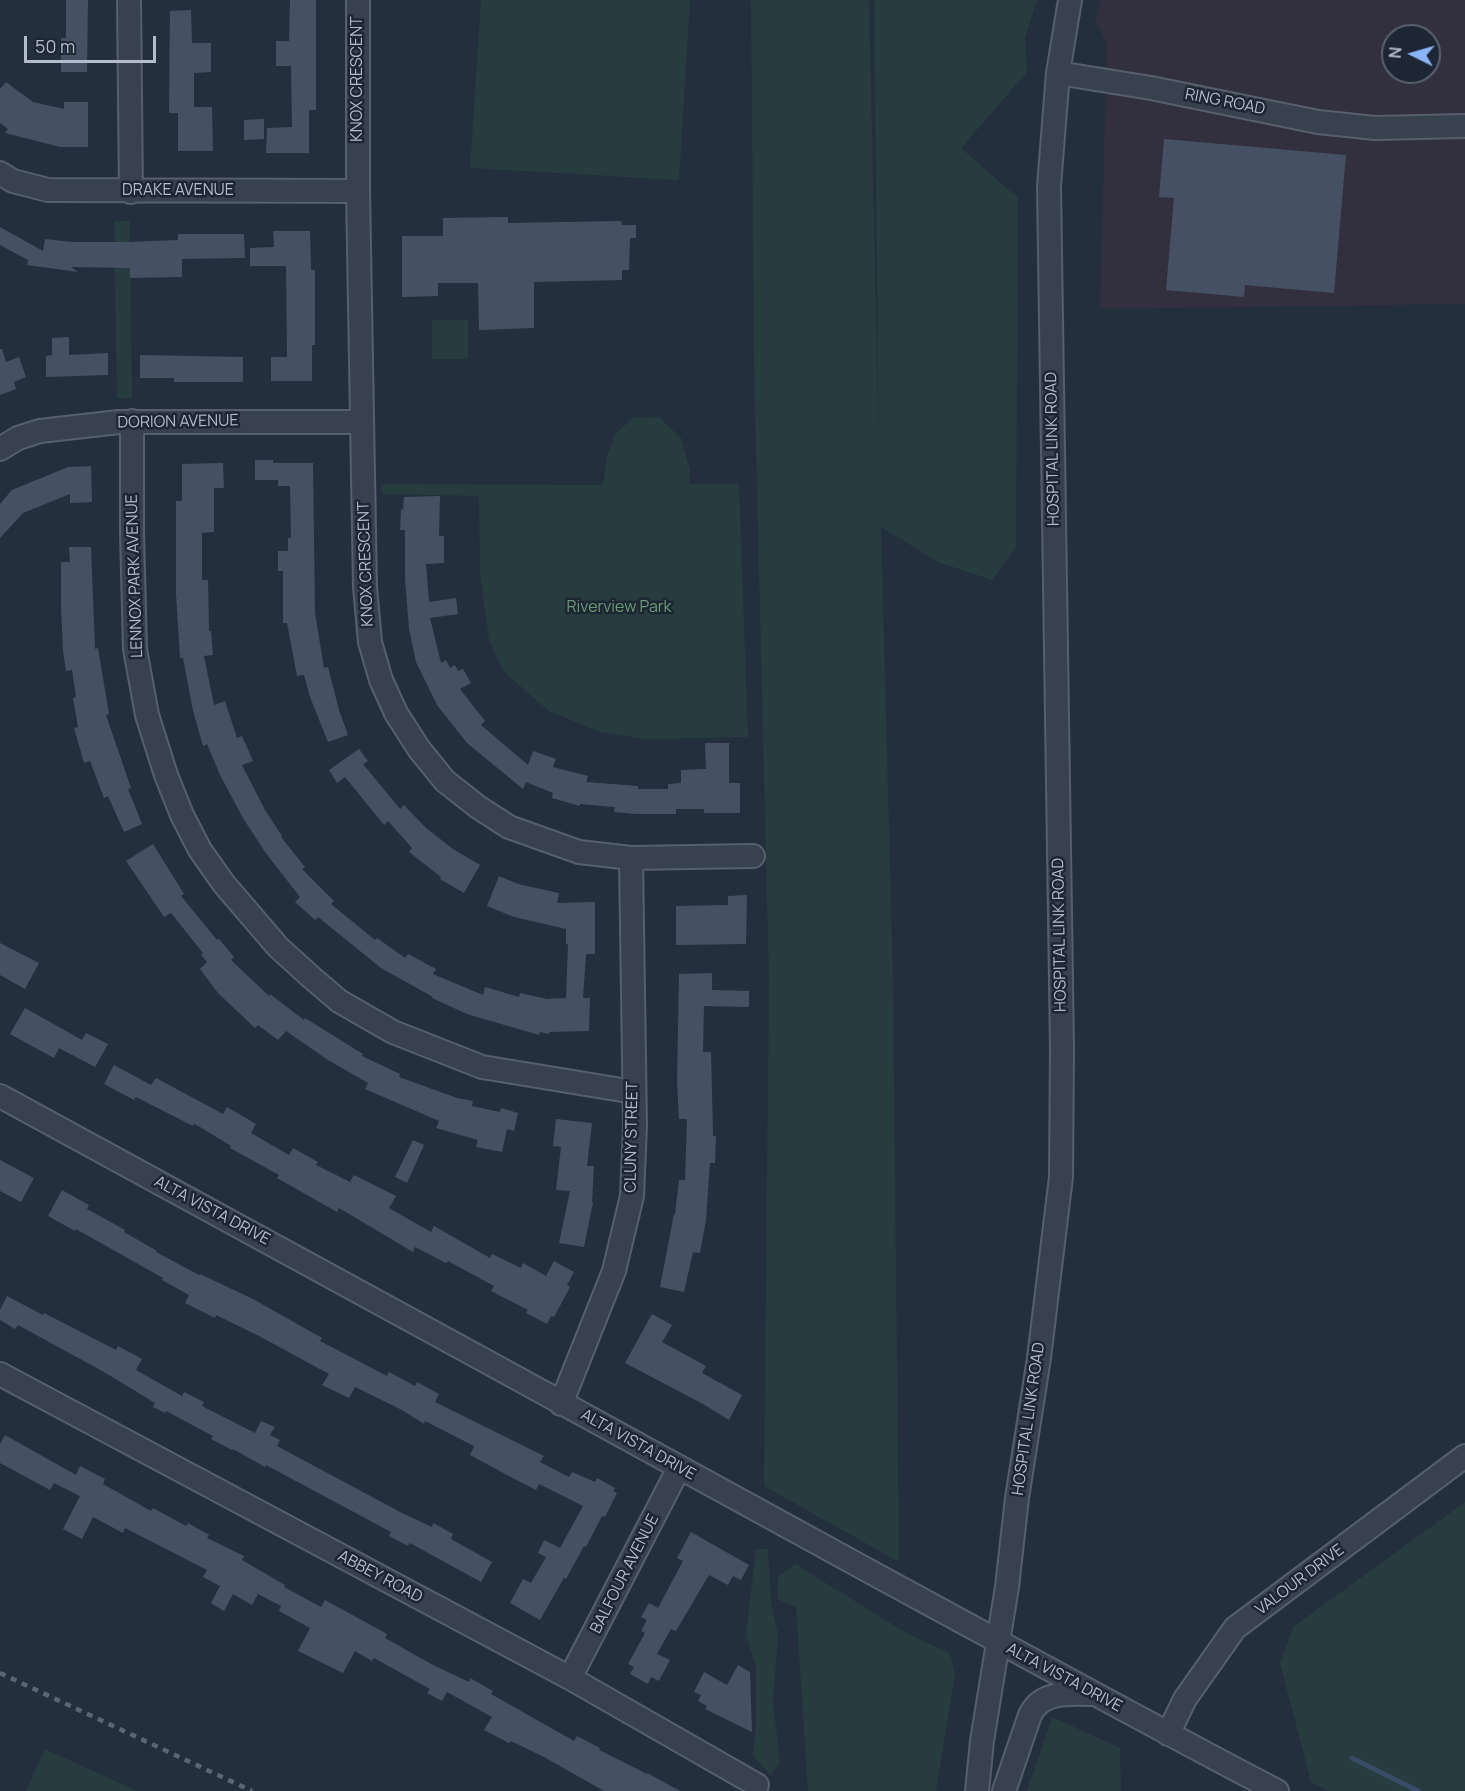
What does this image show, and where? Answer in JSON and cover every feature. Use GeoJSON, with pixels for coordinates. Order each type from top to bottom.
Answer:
{"type":"FeatureCollection","features":[{"type":"Feature","properties":{"kind":"street"},"geometry":{"type":"LineString","coordinates":[[129,0],[131,192]]}},
{"type":"Feature","properties":{"kind":"street","name":"KNOX CRESCENT"},"geometry":{"type":"LineString","coordinates":[[358,0],[358,191],[365,587],[370,642],[381,680],[396,713],[419,749],[445,781],[478,807],[509,827],[579,852],[631,858],[753,856]]}},
{"type":"Feature","properties":{"kind":"street"},"geometry":{"type":"LineString","coordinates":[[1059,73],[1070,0]]}},
{"type":"Feature","properties":{"kind":"street","name":"RING ROAD"},"geometry":{"type":"LineString","coordinates":[[1059,73],[1151,88],[1328,123],[1375,128],[1465,126]]}},
{"type":"Feature","properties":{"kind":"street","name":"HOSPITAL LINK ROAD"},"geometry":{"type":"LineString","coordinates":[[977,1791],[996,1641],[1007,1587],[1017,1498],[1039,1358],[1061,1177],[1062,1048],[1049,197],[1059,73]]}},
{"type":"Feature","properties":{"kind":"street","name":"DRAKE AVENUE"},"geometry":{"type":"LineString","coordinates":[[0,173],[12,181],[48,190],[358,191]]}},
{"type":"Feature","properties":{"kind":"street","name":"DORION AVENUE"},"geometry":{"type":"LineString","coordinates":[[0,449],[18,438],[40,431],[132,421],[361,422]]}},
{"type":"Feature","properties":{"kind":"street","name":"LENNOX PARK AVENUE"},"geometry":{"type":"LineString","coordinates":[[132,421],[135,649],[147,715],[166,775],[182,815],[200,850],[224,884],[278,947],[310,977],[339,1001],[393,1032],[482,1067],[634,1092]]}},
{"type":"Feature","properties":{"kind":"street","name":"CLUNY STREET"},"geometry":{"type":"LineString","coordinates":[[561,1404],[614,1271],[632,1196],[635,1160],[631,858]]}},
{"type":"Feature","properties":{"kind":"street","name":"ALTA VISTA DRIVE"},"geometry":{"type":"LineString","coordinates":[[0,1096],[278,1246],[561,1404],[996,1641],[1277,1791]]}},
{"type":"Feature","properties":{"kind":"street","name":"ABBEY ROAD"},"geometry":{"type":"LineString","coordinates":[[0,1374],[570,1678],[757,1785]]}},
{"type":"Feature","properties":{"kind":"street","name":"VALOUR DRIVE"},"geometry":{"type":"LineString","coordinates":[[1168,1734],[1185,1699],[1235,1628],[1465,1456]]}},
{"type":"Feature","properties":{"kind":"street","name":"BALFOUR AVENUE"},"geometry":{"type":"LineString","coordinates":[[570,1678],[680,1468]]}},
{"type":"Feature","properties":{"kind":"street"},"geometry":{"type":"LineString","coordinates":[[1004,1791],[1030,1715],[1035,1707],[1050,1696],[1096,1695]]}},
{"type":"Feature","properties":{"kind":"shaded area"},"geometry":{"type":"Polygon","coordinates":[[[1101,0],[1465,0],[1465,304],[1100,309],[1107,44],[1095,19],[1101,0]]]}},
{"type":"Feature","properties":{"kind":"green space"},"geometry":{"type":"Polygon","coordinates":[[[481,0],[690,0],[679,180],[470,168],[481,0]]]}},
{"type":"Feature","properties":{"kind":"green space"},"geometry":{"type":"Polygon","coordinates":[[[751,0],[869,0],[879,450],[874,0],[1037,0],[1025,38],[1027,72],[961,148],[1018,198],[1016,547],[992,580],[938,562],[881,527],[893,980],[899,1562],[764,1486],[769,980],[754,367],[751,0]]]}},
{"type":"Feature","properties":{"kind":"green space"},"geometry":{"type":"Polygon","coordinates":[[[114,221],[130,221],[132,398],[117,398],[114,221]]]}},
{"type":"Feature","properties":{"kind":"green space"},"geometry":{"type":"Polygon","coordinates":[[[432,320],[468,320],[468,359],[432,359],[432,320]]]}},
{"type":"Feature","properties":{"kind":"green space","name":"Riverview Park"},"geometry":{"type":"Polygon","coordinates":[[[659,417],[681,438],[690,470],[689,484],[739,484],[748,737],[645,739],[600,732],[549,711],[504,672],[489,640],[480,573],[479,496],[382,494],[381,484],[603,485],[607,458],[615,434],[633,418],[659,417]]]}},
{"type":"Feature","properties":{"kind":"green space"},"geometry":{"type":"Polygon","coordinates":[[[1465,1502],[1465,1791],[1328,1791],[1311,1782],[1280,1663],[1293,1627],[1465,1502]]]}},
{"type":"Feature","properties":{"kind":"green space"},"geometry":{"type":"Polygon","coordinates":[[[756,1549],[768,1549],[771,1602],[778,1635],[773,1702],[780,1763],[770,1775],[753,1756],[756,1725],[756,1668],[746,1634],[756,1549]]]}},
{"type":"Feature","properties":{"kind":"green space"},"geometry":{"type":"Polygon","coordinates":[[[795,1564],[903,1631],[950,1654],[955,1675],[936,1791],[808,1791],[796,1607],[777,1599],[778,1577],[795,1564]]]}},
{"type":"Feature","properties":{"kind":"green space"},"geometry":{"type":"Polygon","coordinates":[[[1052,1717],[1120,1748],[1121,1791],[1027,1791],[1052,1717]]]}},
{"type":"Feature","properties":{"kind":"green space"},"geometry":{"type":"Polygon","coordinates":[[[45,1749],[137,1791],[26,1791],[45,1749]]]}},
{"type":"Feature","properties":{"kind":"building"},"geometry":{"type":"Polygon","coordinates":[[[66,0],[88,0],[87,72],[61,72],[61,38],[66,38],[66,0]]]}},
{"type":"Feature","properties":{"kind":"building"},"geometry":{"type":"Polygon","coordinates":[[[290,0],[316,0],[316,110],[309,110],[309,153],[266,153],[267,128],[292,127],[291,66],[276,66],[276,41],[289,41],[290,0]]]}},
{"type":"Feature","properties":{"kind":"building"},"geometry":{"type":"Polygon","coordinates":[[[191,10],[192,43],[211,43],[211,72],[194,73],[194,107],[212,107],[213,151],[178,151],[178,113],[169,113],[170,11],[191,10]]]}},
{"type":"Feature","properties":{"kind":"building"},"geometry":{"type":"Polygon","coordinates":[[[6,82],[33,102],[64,109],[64,102],[88,102],[88,147],[60,147],[5,133],[8,129],[0,123],[0,89],[6,82]]]}},
{"type":"Feature","properties":{"kind":"building"},"geometry":{"type":"Polygon","coordinates":[[[264,119],[264,139],[244,140],[244,120],[264,119]]]}},
{"type":"Feature","properties":{"kind":"building"},"geometry":{"type":"Polygon","coordinates":[[[1164,139],[1346,155],[1334,293],[1245,285],[1244,297],[1166,290],[1174,198],[1159,197],[1164,139]]]}},
{"type":"Feature","properties":{"kind":"building"},"geometry":{"type":"Polygon","coordinates":[[[508,217],[508,223],[621,221],[622,225],[636,225],[636,238],[630,238],[629,270],[622,270],[622,280],[534,282],[534,328],[479,330],[478,283],[438,283],[438,296],[402,297],[402,236],[443,236],[443,218],[508,217]]]}},
{"type":"Feature","properties":{"kind":"building"},"geometry":{"type":"Polygon","coordinates":[[[0,227],[43,251],[45,239],[71,242],[129,242],[178,240],[178,234],[244,234],[245,258],[182,259],[182,277],[130,278],[130,268],[71,267],[78,272],[27,265],[28,260],[0,245],[0,227]]]}},
{"type":"Feature","properties":{"kind":"building"},"geometry":{"type":"Polygon","coordinates":[[[273,231],[310,231],[311,270],[315,270],[315,345],[312,345],[312,381],[271,381],[271,357],[287,357],[286,266],[250,266],[250,248],[274,247],[273,231]]]}},
{"type":"Feature","properties":{"kind":"building"},"geometry":{"type":"Polygon","coordinates":[[[69,337],[69,355],[108,353],[108,375],[46,377],[46,356],[52,355],[52,338],[69,337]]]}},
{"type":"Feature","properties":{"kind":"building"},"geometry":{"type":"Polygon","coordinates":[[[0,349],[2,349],[6,362],[19,357],[26,377],[14,382],[16,389],[0,395],[0,349]]]}},
{"type":"Feature","properties":{"kind":"building"},"geometry":{"type":"Polygon","coordinates":[[[140,355],[243,357],[243,382],[174,382],[174,378],[140,378],[140,355]]]}},
{"type":"Feature","properties":{"kind":"building"},"geometry":{"type":"Polygon","coordinates":[[[255,460],[273,460],[273,463],[313,463],[315,613],[324,668],[328,667],[348,735],[328,742],[304,675],[297,676],[287,623],[283,623],[283,571],[278,571],[278,551],[288,551],[288,538],[291,538],[290,486],[278,486],[278,480],[255,480],[255,460]]]}},
{"type":"Feature","properties":{"kind":"building"},"geometry":{"type":"Polygon","coordinates":[[[223,463],[224,488],[214,488],[214,532],[202,533],[202,580],[208,580],[209,631],[211,631],[213,655],[204,656],[214,705],[225,701],[237,738],[242,736],[253,761],[242,765],[281,837],[305,867],[302,869],[334,901],[331,904],[375,940],[377,938],[405,958],[408,954],[436,969],[433,974],[483,995],[485,987],[519,997],[520,993],[547,999],[566,998],[568,944],[566,944],[566,929],[514,917],[487,906],[499,876],[518,884],[559,893],[557,903],[595,902],[595,954],[586,954],[583,998],[590,998],[589,1031],[549,1032],[549,1034],[540,1032],[539,1035],[467,1014],[432,998],[381,968],[318,917],[315,920],[295,902],[300,897],[265,852],[243,818],[220,775],[207,744],[203,746],[193,711],[183,658],[180,658],[176,594],[176,501],[182,501],[182,464],[223,463]]]}},
{"type":"Feature","properties":{"kind":"building"},"geometry":{"type":"Polygon","coordinates":[[[91,466],[92,502],[70,503],[70,494],[23,513],[0,538],[0,504],[12,490],[68,467],[91,466]]]}},
{"type":"Feature","properties":{"kind":"building"},"geometry":{"type":"Polygon","coordinates":[[[440,496],[439,536],[444,536],[444,563],[426,564],[429,602],[456,598],[458,614],[430,618],[441,663],[446,660],[450,668],[455,665],[458,671],[463,669],[471,683],[460,689],[485,721],[481,725],[528,765],[533,751],[556,759],[553,767],[588,776],[586,782],[638,786],[638,789],[668,789],[668,784],[681,783],[681,770],[706,769],[705,743],[729,743],[729,783],[740,783],[740,813],[704,813],[704,809],[676,809],[676,814],[636,814],[614,812],[615,807],[580,804],[580,806],[552,798],[553,793],[526,782],[523,789],[467,743],[437,705],[416,662],[409,629],[405,579],[405,530],[400,530],[401,509],[403,510],[404,497],[440,496]]]}},
{"type":"Feature","properties":{"kind":"building"},"geometry":{"type":"Polygon","coordinates":[[[69,547],[91,547],[95,649],[98,648],[109,714],[106,715],[131,788],[128,789],[142,824],[124,832],[108,796],[104,798],[90,761],[84,763],[74,728],[78,727],[73,698],[76,697],[72,670],[66,671],[61,609],[61,562],[70,562],[69,547]]]}},
{"type":"Feature","properties":{"kind":"building"},"geometry":{"type":"Polygon","coordinates":[[[359,749],[368,761],[363,764],[400,809],[404,805],[426,828],[453,849],[480,865],[464,893],[440,879],[441,877],[409,852],[412,848],[388,821],[384,825],[345,777],[337,783],[329,770],[359,749]]]}},
{"type":"Feature","properties":{"kind":"building"},"geometry":{"type":"Polygon","coordinates":[[[153,844],[184,894],[181,896],[234,957],[231,960],[269,996],[270,994],[304,1020],[305,1018],[363,1054],[362,1056],[400,1074],[399,1077],[457,1098],[473,1101],[472,1106],[500,1112],[501,1108],[518,1113],[514,1131],[507,1129],[502,1152],[476,1147],[478,1140],[436,1128],[439,1121],[365,1089],[368,1083],[328,1060],[286,1031],[278,1040],[258,1025],[255,1028],[218,993],[200,969],[207,962],[201,955],[203,953],[171,913],[164,917],[126,861],[153,844]]]}},
{"type":"Feature","properties":{"kind":"building"},"geometry":{"type":"Polygon","coordinates":[[[747,895],[746,944],[676,945],[676,906],[728,905],[728,896],[747,895]]]}},
{"type":"Feature","properties":{"kind":"building"},"geometry":{"type":"Polygon","coordinates":[[[0,943],[39,963],[25,989],[0,975],[0,943]]]}},
{"type":"Feature","properties":{"kind":"building"},"geometry":{"type":"Polygon","coordinates":[[[712,973],[712,990],[749,991],[749,1007],[704,1006],[703,1052],[711,1052],[713,1136],[716,1136],[715,1163],[710,1163],[706,1220],[700,1253],[693,1252],[684,1292],[660,1287],[675,1214],[679,1180],[685,1180],[687,1119],[679,1119],[677,1082],[679,974],[712,973]]]}},
{"type":"Feature","properties":{"kind":"building"},"geometry":{"type":"Polygon","coordinates":[[[25,1008],[82,1040],[86,1033],[108,1044],[95,1067],[59,1048],[54,1058],[10,1034],[25,1008]]]}},
{"type":"Feature","properties":{"kind":"building"},"geometry":{"type":"Polygon","coordinates":[[[114,1065],[151,1085],[156,1078],[223,1114],[227,1107],[256,1124],[251,1133],[289,1155],[293,1148],[318,1162],[316,1165],[350,1182],[354,1175],[396,1196],[389,1208],[431,1232],[434,1226],[490,1258],[492,1254],[521,1268],[523,1263],[546,1276],[554,1261],[574,1272],[567,1285],[570,1287],[554,1317],[551,1316],[547,1324],[526,1313],[528,1310],[491,1291],[494,1286],[448,1261],[446,1263],[415,1247],[413,1252],[339,1208],[337,1212],[277,1178],[279,1175],[230,1148],[231,1146],[200,1127],[194,1124],[193,1126],[136,1097],[134,1100],[104,1084],[114,1065]]]}},
{"type":"Feature","properties":{"kind":"building"},"geometry":{"type":"Polygon","coordinates":[[[556,1119],[592,1123],[587,1166],[594,1166],[593,1202],[584,1247],[559,1243],[570,1191],[556,1190],[561,1147],[553,1146],[556,1119]]]}},
{"type":"Feature","properties":{"kind":"building"},"geometry":{"type":"Polygon","coordinates":[[[413,1140],[424,1145],[407,1183],[395,1177],[413,1140]]]}},
{"type":"Feature","properties":{"kind":"building"},"geometry":{"type":"Polygon","coordinates":[[[0,1160],[34,1178],[21,1202],[0,1191],[0,1160]]]}},
{"type":"Feature","properties":{"kind":"building"},"geometry":{"type":"Polygon","coordinates":[[[62,1190],[89,1205],[87,1209],[125,1230],[124,1232],[156,1252],[199,1275],[253,1299],[322,1338],[320,1341],[387,1376],[389,1372],[415,1386],[417,1382],[439,1394],[435,1402],[544,1456],[540,1462],[569,1477],[572,1472],[595,1482],[597,1478],[615,1488],[613,1491],[617,1493],[605,1517],[602,1516],[586,1547],[584,1546],[540,1620],[510,1603],[523,1579],[531,1583],[546,1557],[538,1553],[544,1540],[560,1548],[583,1506],[539,1484],[536,1490],[507,1475],[470,1455],[474,1446],[425,1421],[424,1424],[402,1410],[355,1387],[349,1398],[322,1385],[329,1374],[259,1336],[185,1303],[189,1295],[162,1280],[163,1278],[76,1229],[75,1231],[48,1216],[62,1190]]]}},
{"type":"Feature","properties":{"kind":"building"},"geometry":{"type":"Polygon","coordinates":[[[7,1296],[116,1350],[118,1346],[142,1359],[136,1370],[182,1396],[184,1392],[204,1402],[202,1406],[255,1433],[261,1421],[275,1427],[270,1435],[280,1440],[277,1446],[402,1513],[432,1527],[433,1523],[453,1534],[451,1539],[492,1562],[481,1582],[410,1543],[408,1546],[389,1536],[391,1532],[266,1465],[265,1467],[211,1439],[213,1436],[166,1411],[165,1413],[153,1407],[155,1403],[104,1372],[18,1325],[15,1329],[0,1320],[0,1310],[7,1296]]]}},
{"type":"Feature","properties":{"kind":"building"},"geometry":{"type":"Polygon","coordinates":[[[652,1314],[672,1325],[662,1342],[706,1366],[702,1373],[742,1395],[729,1420],[625,1363],[652,1314]]]}},
{"type":"Feature","properties":{"kind":"building"},"geometry":{"type":"Polygon","coordinates":[[[5,1435],[76,1475],[80,1466],[105,1479],[103,1484],[151,1511],[153,1508],[186,1526],[188,1523],[209,1535],[207,1538],[244,1556],[242,1560],[285,1585],[284,1587],[321,1607],[325,1600],[387,1634],[385,1638],[433,1665],[469,1682],[470,1678],[493,1691],[491,1694],[574,1741],[577,1736],[600,1748],[599,1750],[680,1791],[604,1791],[544,1757],[484,1730],[492,1717],[447,1692],[442,1701],[427,1693],[430,1689],[374,1658],[372,1661],[355,1651],[343,1673],[298,1651],[310,1628],[279,1611],[281,1606],[258,1594],[252,1605],[233,1594],[224,1611],[211,1603],[220,1586],[203,1577],[207,1570],[125,1528],[123,1533],[93,1517],[82,1539],[63,1529],[80,1496],[54,1483],[50,1490],[0,1463],[0,1444],[5,1435]]]}},
{"type":"Feature","properties":{"kind":"building"},"geometry":{"type":"Polygon","coordinates":[[[691,1532],[749,1565],[741,1580],[733,1576],[728,1585],[709,1575],[676,1631],[671,1629],[657,1654],[670,1660],[659,1681],[651,1677],[648,1684],[630,1674],[634,1667],[628,1664],[645,1633],[641,1631],[647,1620],[641,1617],[649,1603],[658,1608],[683,1561],[677,1558],[691,1532]]]}},
{"type":"Feature","properties":{"kind":"building"},"geometry":{"type":"Polygon","coordinates":[[[738,1665],[750,1672],[752,1732],[705,1709],[707,1706],[698,1701],[701,1695],[694,1692],[704,1672],[727,1685],[738,1665]]]}},
{"type":"Feature","properties":{"kind":"waterway"},"geometry":{"type":"LineString","coordinates":[[1352,1758],[1418,1791]]}},
{"type":"Feature","properties":{"kind":"railway"},"geometry":{"type":"LineString","coordinates":[[0,1673],[252,1791]]}}]}
